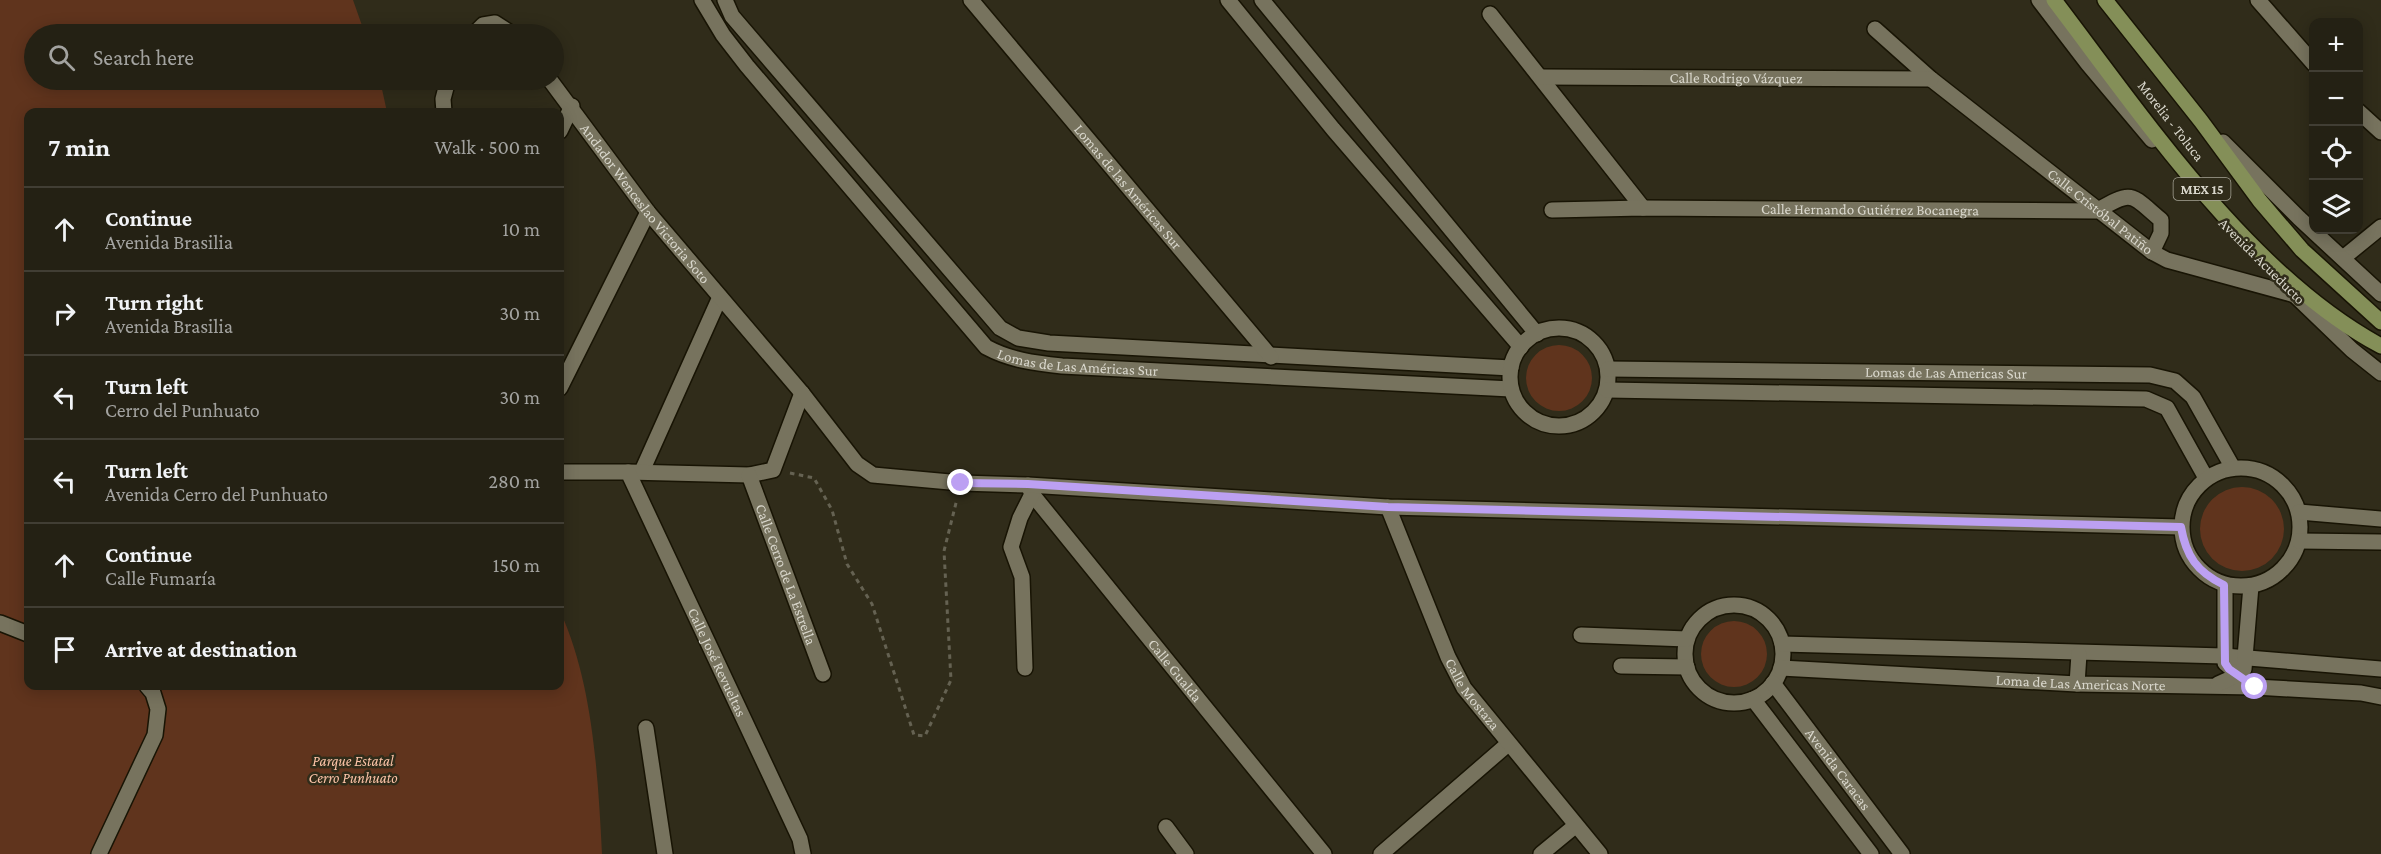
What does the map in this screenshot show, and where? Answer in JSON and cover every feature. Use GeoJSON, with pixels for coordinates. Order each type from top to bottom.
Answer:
{"type":"FeatureCollection","features":[{"type":"Feature","properties":{"kind":"main road","name":"Morelia - Toluca"},"geometry":{"type":"LineString","coordinates":[[2054,0],[2221,213],[2314,303],[2381,346]]}},
{"type":"Feature","properties":{"kind":"main road","name":"Morelia - Toluca"},"geometry":{"type":"LineString","coordinates":[[2105,0],[2201,121],[2260,201],[2302,250],[2381,322]]}},
{"type":"Feature","properties":{"kind":"street","name":"Lomas de Las Américas Sur"},"geometry":{"type":"LineString","coordinates":[[702,0],[723,35],[747,66],[986,347],[1003,356],[1030,363],[1062,366],[1511,389]]}},
{"type":"Feature","properties":{"kind":"street","name":"Lomas de Las Américas Sur"},"geometry":{"type":"LineString","coordinates":[[725,0],[732,16],[1000,328],[1018,338],[1049,343],[1511,368]]}},
{"type":"Feature","properties":{"kind":"street","name":"Lomas de las Américas Sur"},"geometry":{"type":"LineString","coordinates":[[971,0],[1268,354],[1284,377]]}},
{"type":"Feature","properties":{"kind":"street"},"geometry":{"type":"LineString","coordinates":[[1228,0],[1333,129],[1521,347]]}},
{"type":"Feature","properties":{"kind":"street"},"geometry":{"type":"LineString","coordinates":[[1262,0],[1353,114],[1537,334]]}},
{"type":"Feature","properties":{"kind":"street","name":"Avenida Acueducto"},"geometry":{"type":"LineString","coordinates":[[2039,0],[2088,64],[2195,191],[2295,295],[2352,350],[2381,373]]}},
{"type":"Feature","properties":{"kind":"street"},"geometry":{"type":"LineString","coordinates":[[2258,0],[2309,59]]}},
{"type":"Feature","properties":{"kind":"street"},"geometry":{"type":"LineString","coordinates":[[1490,14],[1643,208]]}},
{"type":"Feature","properties":{"kind":"street","name":"Calle Cristóbal Patiño"},"geometry":{"type":"LineString","coordinates":[[1875,29],[1931,78],[2096,211],[2152,252],[2178,263],[2295,295]]}},
{"type":"Feature","properties":{"kind":"street","name":"Calle Rodrigo Vázquez"},"geometry":{"type":"LineString","coordinates":[[1541,77],[1931,78]]}},
{"type":"Feature","properties":{"kind":"street"},"geometry":{"type":"LineString","coordinates":[[444,108],[445,90]]}},
{"type":"Feature","properties":{"kind":"street","name":"Andador Wenceslao Victoria Soto"},"geometry":{"type":"LineString","coordinates":[[558,90],[648,212],[802,393],[857,464],[873,475],[961,483]]}},
{"type":"Feature","properties":{"kind":"street"},"geometry":{"type":"LineString","coordinates":[[564,123],[572,106]]}},
{"type":"Feature","properties":{"kind":"street"},"geometry":{"type":"LineString","coordinates":[[1333,129],[1353,114]]}},
{"type":"Feature","properties":{"kind":"street"},"geometry":{"type":"LineString","coordinates":[[2363,116],[2381,132]]}},
{"type":"Feature","properties":{"kind":"street"},"geometry":{"type":"LineString","coordinates":[[2201,121],[2381,294]]}},
{"type":"Feature","properties":{"kind":"street"},"geometry":{"type":"LineString","coordinates":[[845,181],[861,165]]}},
{"type":"Feature","properties":{"kind":"street"},"geometry":{"type":"LineString","coordinates":[[2096,211],[2124,196],[2133,196],[2161,220],[2161,233],[2152,252]]}},
{"type":"Feature","properties":{"kind":"street","name":"Calle Hernando Gutiérrez Bocanegra"},"geometry":{"type":"LineString","coordinates":[[1552,210],[1643,208],[2096,211]]}},
{"type":"Feature","properties":{"kind":"street"},"geometry":{"type":"LineString","coordinates":[[564,380],[648,212]]}},
{"type":"Feature","properties":{"kind":"street"},"geometry":{"type":"LineString","coordinates":[[2343,258],[2381,227]]}},
{"type":"Feature","properties":{"kind":"street","name":"Andador Wenceslao Victoria Soto"},"geometry":{"type":"LineString","coordinates":[[635,471],[720,297]]}},
{"type":"Feature","properties":{"kind":"street"},"geometry":{"type":"LineString","coordinates":[[1559,329],[1581,333],[1603,354],[1608,369],[1607,390],[1602,403],[1580,422],[1552,426],[1538,422],[1526,414],[1517,403],[1511,389],[1511,368],[1521,347],[1537,334],[1559,329]]}},
{"type":"Feature","properties":{"kind":"street","name":"Lomas de Las Americas Sur"},"geometry":{"type":"LineString","coordinates":[[1608,369],[2150,375],[2175,381],[2193,397],[2233,468]]}},
{"type":"Feature","properties":{"kind":"street"},"geometry":{"type":"LineString","coordinates":[[1876,372],[1877,394]]}},
{"type":"Feature","properties":{"kind":"street","name":"Lomas de Las Americas Sur"},"geometry":{"type":"LineString","coordinates":[[1607,390],[2145,399],[2167,408],[2206,478]]}},
{"type":"Feature","properties":{"kind":"street"},"geometry":{"type":"LineString","coordinates":[[564,472],[635,471],[749,475],[773,470],[802,393]]}},
{"type":"Feature","properties":{"kind":"street"},"geometry":{"type":"LineString","coordinates":[[2233,468],[2250,468],[2274,478],[2292,496],[2299,512],[2299,541],[2293,557],[2282,571],[2268,581],[2252,586],[2224,585],[2207,576],[2193,563],[2184,546],[2181,527],[2184,508],[2193,491],[2206,478],[2233,468]]}},
{"type":"Feature","properties":{"kind":"street","name":"Calle José Revueltas"},"geometry":{"type":"LineString","coordinates":[[635,471],[800,840],[803,854]]}},
{"type":"Feature","properties":{"kind":"street","name":"Calle Cerro de La Estrella"},"geometry":{"type":"LineString","coordinates":[[749,475],[823,674]]}},
{"type":"Feature","properties":{"kind":"street"},"geometry":{"type":"LineString","coordinates":[[961,483],[1030,489],[1388,507],[2181,527]]}},
{"type":"Feature","properties":{"kind":"street"},"geometry":{"type":"LineString","coordinates":[[1024,668],[1022,577],[1011,547],[1030,489]]}},
{"type":"Feature","properties":{"kind":"street","name":"Calle Gualda"},"geometry":{"type":"LineString","coordinates":[[1030,489],[1324,854]]}},
{"type":"Feature","properties":{"kind":"street","name":"Calle Mostaza"},"geometry":{"type":"LineString","coordinates":[[1388,507],[1448,657],[1464,688],[1600,854]]}},
{"type":"Feature","properties":{"kind":"street"},"geometry":{"type":"LineString","coordinates":[[2299,512],[2381,519]]}},
{"type":"Feature","properties":{"kind":"street"},"geometry":{"type":"LineString","coordinates":[[2299,541],[2381,542]]}},
{"type":"Feature","properties":{"kind":"street"},"geometry":{"type":"LineString","coordinates":[[2224,585],[2224,656],[2229,669],[2255,687]]}},
{"type":"Feature","properties":{"kind":"street"},"geometry":{"type":"LineString","coordinates":[[2206,687],[2238,675],[2244,669],[2247,657],[2252,586]]}},
{"type":"Feature","properties":{"kind":"street"},"geometry":{"type":"LineString","coordinates":[[1737,605],[1752,608],[1766,617],[1777,629],[1782,644],[1781,668],[1773,683],[1753,699],[1726,702],[1713,698],[1697,685],[1687,667],[1687,639],[1695,625],[1706,614],[1721,607],[1737,605]]}},
{"type":"Feature","properties":{"kind":"street"},"geometry":{"type":"LineString","coordinates":[[0,623],[24,632]]}},
{"type":"Feature","properties":{"kind":"street"},"geometry":{"type":"LineString","coordinates":[[1581,635],[1687,639]]}},
{"type":"Feature","properties":{"kind":"street","name":"Loma de Las Americas Norte"},"geometry":{"type":"LineString","coordinates":[[1782,644],[2079,654],[2224,656],[2381,669]]}},
{"type":"Feature","properties":{"kind":"street"},"geometry":{"type":"LineString","coordinates":[[2077,684],[2079,654]]}},
{"type":"Feature","properties":{"kind":"street"},"geometry":{"type":"LineString","coordinates":[[1621,666],[1687,667]]}},
{"type":"Feature","properties":{"kind":"street","name":"Loma de Las Americas Norte"},"geometry":{"type":"LineString","coordinates":[[1781,668],[2077,684],[2255,687],[2381,697]]}},
{"type":"Feature","properties":{"kind":"street","name":"Avenida Caracas"},"geometry":{"type":"LineString","coordinates":[[1773,683],[1902,854]]}},
{"type":"Feature","properties":{"kind":"street"},"geometry":{"type":"LineString","coordinates":[[99,854],[155,735],[159,719],[158,709],[150,690]]}},
{"type":"Feature","properties":{"kind":"street","name":"Avenida Caracas"},"geometry":{"type":"LineString","coordinates":[[1753,699],[1871,854]]}},
{"type":"Feature","properties":{"kind":"street"},"geometry":{"type":"LineString","coordinates":[[646,728],[665,854]]}},
{"type":"Feature","properties":{"kind":"street"},"geometry":{"type":"LineString","coordinates":[[1381,854],[1508,744]]}},
{"type":"Feature","properties":{"kind":"street"},"geometry":{"type":"LineString","coordinates":[[1541,854],[1575,826]]}},
{"type":"Feature","properties":{"kind":"street"},"geometry":{"type":"LineString","coordinates":[[1166,828],[1186,854]]}},
{"type":"Feature","properties":{"kind":"path"},"geometry":{"type":"LineString","coordinates":[[773,470],[814,478],[832,510],[847,564],[872,604],[914,735],[925,736],[951,680],[944,551],[961,483]]}},
{"type":"Feature","properties":{"kind":"green space","name":"Parque Estatal Cerro Punhuato"},"geometry":{"type":"Polygon","coordinates":[[[0,0],[353,0],[361,24],[24,24],[24,90],[382,90],[386,108],[24,108],[24,690],[564,690],[564,621],[580,668],[587,699],[596,761],[602,854],[0,854],[0,0]]]}},
{"type":"Feature","properties":{"kind":"green space"},"geometry":{"type":"Polygon","coordinates":[[[1565,345],[1583,354],[1590,365],[1592,378],[1590,391],[1583,402],[1572,409],[1553,411],[1535,402],[1528,391],[1526,372],[1535,354],[1546,347],[1565,345]]]}},
{"type":"Feature","properties":{"kind":"green space"},"geometry":{"type":"Polygon","coordinates":[[[2242,487],[2258,490],[2272,499],[2281,513],[2284,529],[2281,545],[2272,559],[2258,568],[2242,571],[2226,568],[2212,559],[2203,545],[2200,529],[2203,513],[2212,499],[2226,490],[2242,487]]]}},
{"type":"Feature","properties":{"kind":"green space"},"geometry":{"type":"Polygon","coordinates":[[[1740,621],[1758,630],[1765,641],[1767,654],[1765,667],[1758,678],[1747,685],[1728,687],[1710,678],[1703,667],[1701,648],[1710,630],[1721,623],[1740,621]]]}},
{"type":"Feature","properties":{"kind":"route"},"geometry":{"type":"LineString","coordinates":[[961,483],[1028,484],[1388,507],[2181,527],[2184,546],[2193,563],[2207,576],[2224,585],[2225,663],[2229,669],[2255,687]]}}]}
